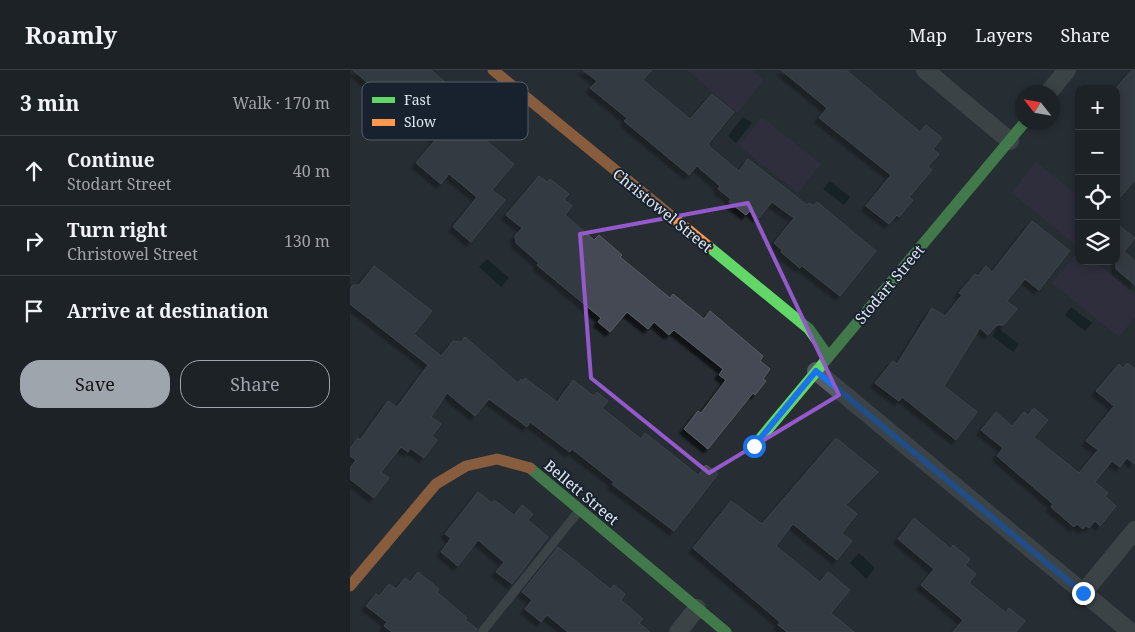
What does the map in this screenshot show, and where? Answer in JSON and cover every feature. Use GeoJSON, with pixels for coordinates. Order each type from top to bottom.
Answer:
{"type":"FeatureCollection","features":[{"type":"Feature","properties":{"kind":"street","name":"Christowel Street"},"geometry":{"type":"LineString","coordinates":[[492,70],[507,82]]}},
{"type":"Feature","properties":{"kind":"street"},"geometry":{"type":"LineString","coordinates":[[924,70],[1010,141]]}},
{"type":"Feature","properties":{"kind":"street"},"geometry":{"type":"LineString","coordinates":[[1054,85],[1066,70]]}},
{"type":"Feature","properties":{"kind":"street","name":"Christowel Street"},"geometry":{"type":"LineString","coordinates":[[528,99],[809,329],[828,356]]}},
{"type":"Feature","properties":{"kind":"street","name":"Stodart Street"},"geometry":{"type":"LineString","coordinates":[[754,446],[1019,130]]}},
{"type":"Feature","properties":{"kind":"street"},"geometry":{"type":"LineString","coordinates":[[816,371],[1130,632]]}},
{"type":"Feature","properties":{"kind":"street","name":"Bellett Street"},"geometry":{"type":"LineString","coordinates":[[350,586],[436,484],[466,466],[497,459],[528,467],[726,632]]}},
{"type":"Feature","properties":{"kind":"street"},"geometry":{"type":"LineString","coordinates":[[1083,593],[1135,530]]}},
{"type":"Feature","properties":{"kind":"street"},"geometry":{"type":"LineString","coordinates":[[678,632],[698,608]]}},
{"type":"Feature","properties":{"kind":"lane"},"geometry":{"type":"LineString","coordinates":[[482,632],[580,509]]}},
{"type":"Feature","properties":{"kind":"highlighted area"},"geometry":{"type":"Polygon","coordinates":[[[748,203],[839,395],[709,473],[591,378],[580,234],[748,203]]]}},
{"type":"Feature","properties":{"kind":"shaded area"},"geometry":{"type":"Polygon","coordinates":[[[687,70],[752,70],[764,80],[737,113],[687,70]]]}},
{"type":"Feature","properties":{"kind":"shaded area"},"geometry":{"type":"Polygon","coordinates":[[[743,117],[752,123],[736,143],[728,136],[743,117]]]}},
{"type":"Feature","properties":{"kind":"shaded area"},"geometry":{"type":"Polygon","coordinates":[[[762,117],[821,164],[798,193],[739,146],[762,117]]]}},
{"type":"Feature","properties":{"kind":"shaded area"},"geometry":{"type":"Polygon","coordinates":[[[1036,162],[1075,193],[1075,244],[1011,193],[1036,162]]]}},
{"type":"Feature","properties":{"kind":"shaded area"},"geometry":{"type":"Polygon","coordinates":[[[830,181],[850,197],[844,205],[823,189],[830,181]]]}},
{"type":"Feature","properties":{"kind":"shaded area"},"geometry":{"type":"Polygon","coordinates":[[[1075,255],[1075,265],[1099,265],[1135,294],[1135,317],[1119,337],[1052,283],[1075,255]]]}},
{"type":"Feature","properties":{"kind":"shaded area"},"geometry":{"type":"Polygon","coordinates":[[[487,259],[509,278],[501,287],[479,267],[487,259]]]}},
{"type":"Feature","properties":{"kind":"shaded area"},"geometry":{"type":"Polygon","coordinates":[[[1071,307],[1092,323],[1085,331],[1065,315],[1071,307]]]}},
{"type":"Feature","properties":{"kind":"shaded area"},"geometry":{"type":"Polygon","coordinates":[[[998,328],[1019,344],[1013,352],[992,336],[998,328]]]}},
{"type":"Feature","properties":{"kind":"shaded area"},"geometry":{"type":"Polygon","coordinates":[[[859,553],[875,568],[866,579],[850,563],[859,553]]]}},
{"type":"Feature","properties":{"kind":"building"},"geometry":{"type":"Polygon","coordinates":[[[353,70],[431,70],[445,82],[367,82],[353,70]]]}},
{"type":"Feature","properties":{"kind":"building"},"geometry":{"type":"Polygon","coordinates":[[[583,70],[652,70],[643,80],[690,119],[712,94],[734,112],[708,144],[711,148],[739,171],[748,159],[807,205],[809,203],[814,206],[817,202],[876,251],[840,296],[802,266],[800,268],[781,252],[782,250],[774,243],[794,218],[772,202],[759,218],[750,211],[746,215],[729,202],[731,199],[718,189],[720,186],[697,166],[689,175],[624,121],[627,118],[590,88],[597,81],[583,70]]]}},
{"type":"Feature","properties":{"kind":"building"},"geometry":{"type":"Polygon","coordinates":[[[781,70],[846,70],[920,132],[926,125],[942,138],[933,149],[939,154],[928,167],[932,170],[909,197],[913,200],[899,217],[897,215],[889,224],[866,206],[891,175],[819,118],[827,108],[781,70]]]}},
{"type":"Feature","properties":{"kind":"building"},"geometry":{"type":"Polygon","coordinates":[[[1132,70],[1135,70],[1135,180],[1120,197],[1120,85],[1132,70]]]}},
{"type":"Feature","properties":{"kind":"building"},"geometry":{"type":"Polygon","coordinates":[[[435,140],[486,140],[514,164],[492,190],[505,200],[471,242],[453,227],[477,197],[449,174],[441,184],[416,163],[435,140]]]}},
{"type":"Feature","properties":{"kind":"building"},"geometry":{"type":"Polygon","coordinates":[[[539,176],[547,182],[550,179],[569,194],[564,199],[572,206],[565,215],[594,240],[599,235],[622,255],[620,257],[670,298],[673,294],[704,319],[710,311],[763,356],[760,361],[770,369],[763,379],[766,381],[755,395],[753,393],[708,449],[684,429],[698,411],[701,413],[726,380],[719,375],[723,369],[674,330],[669,335],[654,322],[648,329],[627,312],[610,332],[598,322],[601,318],[537,265],[539,263],[516,243],[515,236],[522,228],[506,215],[539,176]]]}},
{"type":"Feature","properties":{"kind":"building"},"geometry":{"type":"Polygon","coordinates":[[[1032,221],[1070,251],[1039,290],[1025,279],[1007,301],[1017,309],[1004,325],[997,325],[988,335],[980,328],[944,386],[977,412],[956,440],[902,397],[899,401],[875,383],[893,361],[897,364],[932,308],[945,316],[962,295],[959,293],[975,274],[978,276],[986,266],[992,272],[1032,221]]]}},
{"type":"Feature","properties":{"kind":"building"},"geometry":{"type":"Polygon","coordinates":[[[1120,226],[1135,238],[1124,252],[1135,261],[1135,285],[1116,269],[1116,265],[1120,265],[1120,226]]]}},
{"type":"Feature","properties":{"kind":"building"},"geometry":{"type":"Polygon","coordinates":[[[374,266],[432,311],[414,334],[441,356],[453,341],[461,342],[465,337],[518,383],[521,379],[524,381],[525,378],[557,402],[573,380],[594,396],[597,392],[608,401],[602,408],[641,439],[645,433],[698,475],[706,465],[718,474],[674,531],[612,484],[614,482],[572,449],[570,452],[530,422],[527,427],[489,399],[475,416],[447,393],[431,417],[441,424],[432,436],[437,440],[424,458],[410,448],[408,452],[401,447],[381,472],[389,478],[374,498],[350,479],[350,468],[356,460],[350,456],[350,448],[358,438],[360,440],[388,401],[397,407],[428,365],[350,304],[350,290],[353,285],[359,285],[374,266]]]}},
{"type":"Feature","properties":{"kind":"building"},"geometry":{"type":"Polygon","coordinates":[[[1127,363],[1135,369],[1135,464],[1127,458],[1120,467],[1112,461],[1095,482],[1108,493],[1105,496],[1116,506],[1100,526],[1095,521],[1089,528],[1086,526],[1083,529],[1077,524],[1074,527],[1051,507],[1053,504],[997,456],[1003,448],[981,430],[996,412],[1012,426],[1024,412],[1028,415],[1034,408],[1048,420],[1034,437],[1079,473],[1098,450],[1086,441],[1114,406],[1096,391],[1119,364],[1123,368],[1127,363]]]}},
{"type":"Feature","properties":{"kind":"building"},"geometry":{"type":"Polygon","coordinates":[[[836,438],[878,472],[846,505],[857,514],[842,533],[852,541],[837,560],[793,524],[776,546],[820,582],[828,572],[850,590],[831,613],[854,632],[787,632],[778,625],[780,622],[693,548],[731,501],[762,524],[836,438]]]}},
{"type":"Feature","properties":{"kind":"building"},"geometry":{"type":"Polygon","coordinates":[[[478,492],[492,503],[494,500],[514,515],[522,505],[533,514],[528,520],[548,537],[512,584],[496,572],[504,562],[478,540],[458,566],[441,552],[451,538],[445,534],[478,492]]]}},
{"type":"Feature","properties":{"kind":"building"},"geometry":{"type":"Polygon","coordinates":[[[914,518],[951,549],[953,545],[970,559],[965,565],[976,574],[969,583],[1006,613],[1009,608],[1025,621],[1016,632],[953,632],[963,620],[921,585],[934,569],[898,539],[914,518]]]}},
{"type":"Feature","properties":{"kind":"building"},"geometry":{"type":"Polygon","coordinates":[[[558,547],[610,589],[614,585],[625,594],[621,600],[643,619],[639,623],[650,632],[568,632],[547,615],[541,622],[525,609],[532,600],[522,592],[558,547]]]}},
{"type":"Feature","properties":{"kind":"building"},"geometry":{"type":"Polygon","coordinates":[[[418,572],[439,589],[437,592],[467,618],[465,620],[477,629],[476,632],[392,632],[384,626],[387,622],[366,606],[376,594],[379,596],[389,584],[396,589],[405,578],[410,582],[418,572]]]}},
{"type":"Feature","properties":{"kind":"traffic: fast"},"geometry":{"type":"LineString","coordinates":[[754,446],[1018,130]]}},
{"type":"Feature","properties":{"kind":"traffic: fast"},"geometry":{"type":"LineString","coordinates":[[708,246],[809,329],[828,356]]}},
{"type":"Feature","properties":{"kind":"traffic: fast"},"geometry":{"type":"LineString","coordinates":[[530,468],[726,632]]}},
{"type":"Feature","properties":{"kind":"traffic: slow"},"geometry":{"type":"LineString","coordinates":[[493,70],[508,82]]}},
{"type":"Feature","properties":{"kind":"traffic: slow"},"geometry":{"type":"LineString","coordinates":[[528,99],[708,246]]}},
{"type":"Feature","properties":{"kind":"traffic: slow"},"geometry":{"type":"LineString","coordinates":[[350,586],[436,484],[466,466],[497,459],[530,468]]}},
{"type":"Feature","properties":{"kind":"route"},"geometry":{"type":"LineString","coordinates":[[754,446],[816,371],[1083,593]]}}]}
